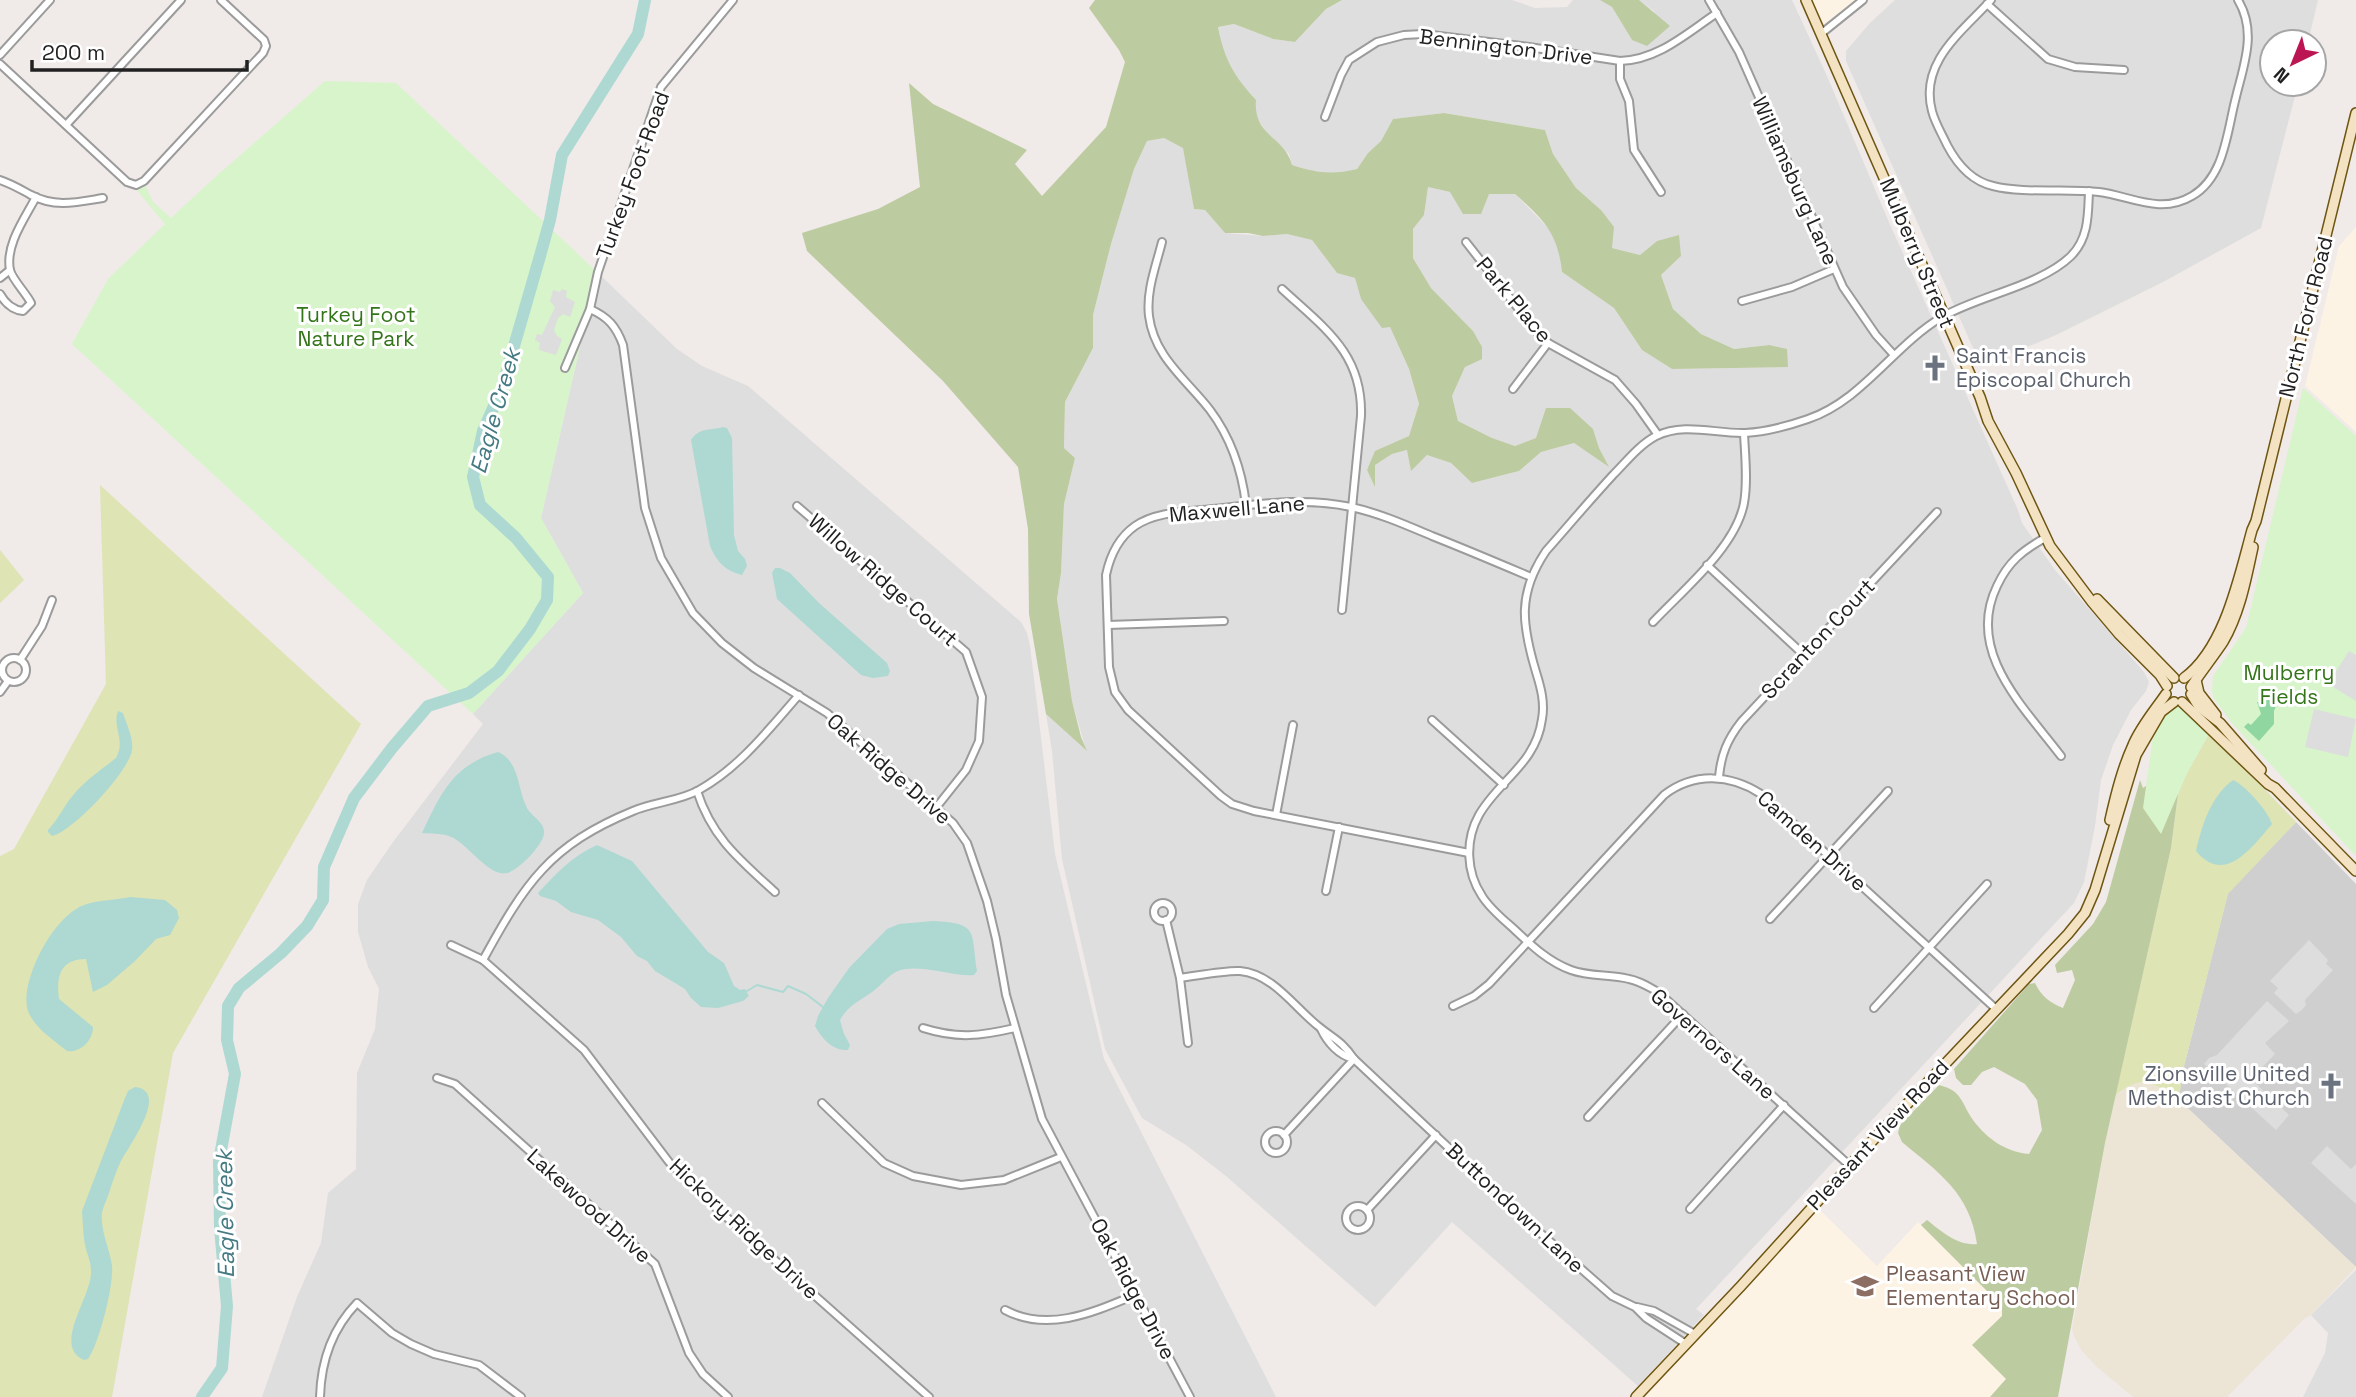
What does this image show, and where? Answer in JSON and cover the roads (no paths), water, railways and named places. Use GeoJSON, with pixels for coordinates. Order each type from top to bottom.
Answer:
{"type":"FeatureCollection","features":[{"type":"Feature","properties":{"kind":"main road","name":"Mulberry Street"},"geometry":{"type":"LineString","coordinates":[[1806,0],[1980,397],[1988,421],[2016,473],[2045,538],[2119,634],[2160,675],[2166,690],[2275,788]]}},
{"type":"Feature","properties":{"kind":"main road","name":"North Ford Road"},"geometry":{"type":"LineString","coordinates":[[2166,690],[2179,678],[2193,671],[2204,657],[2230,605],[2256,521],[2356,113]]}},
{"type":"Feature","properties":{"kind":"main road","name":"North Ford Road"},"geometry":{"type":"LineString","coordinates":[[2178,702],[2192,687],[2224,640],[2234,619],[2243,593],[2257,531],[2256,521]]}},
{"type":"Feature","properties":{"kind":"main road","name":"Mulberry Street"},"geometry":{"type":"LineString","coordinates":[[2072,576],[2179,678],[2192,687]]}},
{"type":"Feature","properties":{"kind":"main road"},"geometry":{"type":"LineString","coordinates":[[2192,687],[2199,706],[2220,723]]}},
{"type":"Feature","properties":{"kind":"main road"},"geometry":{"type":"LineString","coordinates":[[2192,687],[2275,788],[2356,871]]}},
{"type":"Feature","properties":{"kind":"main road","name":"Pleasant View Road"},"geometry":{"type":"LineString","coordinates":[[2102,863],[2102,850],[2122,771],[2133,743],[2166,690]]}},
{"type":"Feature","properties":{"kind":"main road","name":"Pleasant View Road"},"geometry":{"type":"LineString","coordinates":[[1636,1397],[2085,913],[2095,890],[2136,755],[2161,712],[2178,702]]}},
{"type":"Feature","properties":{"kind":"street"},"geometry":{"type":"LineString","coordinates":[[0,55],[50,0]]}},
{"type":"Feature","properties":{"kind":"street"},"geometry":{"type":"LineString","coordinates":[[66,125],[181,0]]}},
{"type":"Feature","properties":{"kind":"street"},"geometry":{"type":"LineString","coordinates":[[0,64],[127,182],[136,185],[144,181],[185,139],[266,46],[264,40],[221,0]]}},
{"type":"Feature","properties":{"kind":"street","name":"Turkey Foot Road"},"geometry":{"type":"LineString","coordinates":[[565,368],[590,309],[598,272],[661,87],[733,0]]}},
{"type":"Feature","properties":{"kind":"street","name":"Williamsburg Lane"},"geometry":{"type":"LineString","coordinates":[[1709,0],[1739,52],[1843,287],[1894,355]]}},
{"type":"Feature","properties":{"kind":"street"},"geometry":{"type":"LineString","coordinates":[[1822,33],[1863,0]]}},
{"type":"Feature","properties":{"kind":"street"},"geometry":{"type":"LineString","coordinates":[[2124,70],[2058,64],[2038,51],[1989,2],[1947,46],[1938,60],[1931,76],[1932,112],[1951,153],[1969,174],[1993,186],[2089,191],[2151,205],[2161,205],[2192,196],[2211,178],[2220,158],[2248,49],[2248,29],[2238,0]]}},
{"type":"Feature","properties":{"kind":"street","name":"Bennington Drive"},"geometry":{"type":"LineString","coordinates":[[1325,117],[1349,60],[1377,42],[1404,35],[1423,34],[1620,61],[1652,55],[1717,13]]}},
{"type":"Feature","properties":{"kind":"street"},"geometry":{"type":"LineString","coordinates":[[1620,61],[1620,79],[1629,101],[1634,150],[1661,192]]}},
{"type":"Feature","properties":{"kind":"street"},"geometry":{"type":"LineString","coordinates":[[0,180],[50,202],[67,204],[103,198]]}},
{"type":"Feature","properties":{"kind":"street","name":"Governors Lane"},"geometry":{"type":"LineString","coordinates":[[1849,1165],[1658,992],[1630,979],[1573,971],[1556,963],[1528,942],[1481,895],[1472,876],[1470,838],[1478,817],[1533,748],[1543,716],[1542,692],[1523,619],[1526,592],[1546,551],[1639,448],[1658,435],[1676,430],[1744,433],[1786,426],[1828,410],[1861,387],[1916,334],[1944,316],[2042,274],[2065,261],[2079,245],[2086,229],[2089,191]]}},
{"type":"Feature","properties":{"kind":"street"},"geometry":{"type":"LineString","coordinates":[[0,294],[16,310],[23,311],[31,303],[26,291],[10,270],[10,257],[15,237],[36,197]]}},
{"type":"Feature","properties":{"kind":"street"},"geometry":{"type":"LineString","coordinates":[[1162,242],[1150,290],[1149,316],[1152,329],[1170,365],[1210,411],[1225,433],[1238,465],[1247,505]]}},
{"type":"Feature","properties":{"kind":"street","name":"Park Place"},"geometry":{"type":"LineString","coordinates":[[1466,242],[1531,326],[1548,343],[1615,380],[1658,435]]}},
{"type":"Feature","properties":{"kind":"street"},"geometry":{"type":"LineString","coordinates":[[1742,301],[1792,287],[1834,269]]}},
{"type":"Feature","properties":{"kind":"street"},"geometry":{"type":"LineString","coordinates":[[0,278],[10,270]]}},
{"type":"Feature","properties":{"kind":"street"},"geometry":{"type":"LineString","coordinates":[[1282,289],[1343,347],[1356,373],[1362,401],[1342,610]]}},
{"type":"Feature","properties":{"kind":"street","name":"Oak Ridge Drive"},"geometry":{"type":"LineString","coordinates":[[590,309],[603,314],[613,323],[623,345],[645,508],[661,558],[693,613],[722,643],[754,668],[827,713],[953,823],[967,844],[996,939],[1006,995],[1042,1119],[1190,1397]]}},
{"type":"Feature","properties":{"kind":"street"},"geometry":{"type":"LineString","coordinates":[[1513,389],[1548,343]]}},
{"type":"Feature","properties":{"kind":"street"},"geometry":{"type":"LineString","coordinates":[[1653,622],[1730,538],[1741,517],[1746,489],[1744,433]]}},
{"type":"Feature","properties":{"kind":"street","name":"Maxwell Lane"},"geometry":{"type":"LineString","coordinates":[[1469,853],[1232,804],[1128,710],[1115,692],[1109,667],[1106,575],[1108,564],[1126,533],[1147,519],[1247,505],[1312,501],[1351,507],[1404,524],[1531,577]]}},
{"type":"Feature","properties":{"kind":"street","name":"Willow Ridge Court"},"geometry":{"type":"LineString","coordinates":[[797,506],[966,652],[982,697],[979,741],[966,770],[936,808]]}},
{"type":"Feature","properties":{"kind":"street","name":"Scranton Court"},"geometry":{"type":"LineString","coordinates":[[1719,777],[1723,752],[1733,733],[1937,512]]}},
{"type":"Feature","properties":{"kind":"street"},"geometry":{"type":"LineString","coordinates":[[2045,538],[2016,556],[2007,568],[1989,606],[1987,630],[1992,654],[2004,681],[2061,756]]}},
{"type":"Feature","properties":{"kind":"street"},"geometry":{"type":"LineString","coordinates":[[1707,565],[1804,655]]}},
{"type":"Feature","properties":{"kind":"street"},"geometry":{"type":"LineString","coordinates":[[20,660],[42,626],[52,600]]}},
{"type":"Feature","properties":{"kind":"street"},"geometry":{"type":"LineString","coordinates":[[1108,625],[1224,621]]}},
{"type":"Feature","properties":{"kind":"street"},"geometry":{"type":"LineString","coordinates":[[8,659],[20,660],[25,666],[24,677],[17,682],[8,681],[2,673],[2,665],[8,659]]}},
{"type":"Feature","properties":{"kind":"street"},"geometry":{"type":"LineString","coordinates":[[0,692],[8,681]]}},
{"type":"Feature","properties":{"kind":"street"},"geometry":{"type":"LineString","coordinates":[[483,960],[529,883],[554,857],[599,826],[636,810],[697,791],[738,764],[799,695]]}},
{"type":"Feature","properties":{"kind":"street"},"geometry":{"type":"LineString","coordinates":[[1432,720],[1504,785]]}},
{"type":"Feature","properties":{"kind":"street"},"geometry":{"type":"LineString","coordinates":[[1276,815],[1293,725]]}},
{"type":"Feature","properties":{"kind":"street"},"geometry":{"type":"LineString","coordinates":[[1453,1006],[1482,990],[1664,795],[1691,781],[1719,777]]}},
{"type":"Feature","properties":{"kind":"street","name":"Camden Drive"},"geometry":{"type":"LineString","coordinates":[[1719,777],[1741,783],[1761,794],[1996,1009]]}},
{"type":"Feature","properties":{"kind":"street"},"geometry":{"type":"LineString","coordinates":[[697,791],[705,814],[720,838],[738,859],[775,892]]}},
{"type":"Feature","properties":{"kind":"street"},"geometry":{"type":"LineString","coordinates":[[1770,919],[1888,791]]}},
{"type":"Feature","properties":{"kind":"street"},"geometry":{"type":"LineString","coordinates":[[1326,891],[1339,827]]}},
{"type":"Feature","properties":{"kind":"street"},"geometry":{"type":"LineString","coordinates":[[1874,1009],[1987,884]]}},
{"type":"Feature","properties":{"kind":"street"},"geometry":{"type":"LineString","coordinates":[[1167,920],[1180,978],[1188,1043]]}},
{"type":"Feature","properties":{"kind":"street","name":"Hickory Ridge Drive"},"geometry":{"type":"LineString","coordinates":[[451,945],[483,960],[584,1050],[669,1162],[929,1397]]}},
{"type":"Feature","properties":{"kind":"street","name":"Buttondown Lane"},"geometry":{"type":"LineString","coordinates":[[1180,978],[1240,971],[1265,979],[1320,1028],[1331,1034],[1354,1059],[1529,1223],[1612,1296],[1635,1307],[1646,1318],[1686,1344]]}},
{"type":"Feature","properties":{"kind":"street"},"geometry":{"type":"LineString","coordinates":[[1588,1117],[1684,1014]]}},
{"type":"Feature","properties":{"kind":"street"},"geometry":{"type":"LineString","coordinates":[[923,1028],[938,1033],[969,1036],[1015,1028]]}},
{"type":"Feature","properties":{"kind":"street"},"geometry":{"type":"LineString","coordinates":[[1284,1135],[1354,1059]]}},
{"type":"Feature","properties":{"kind":"street","name":"Lakewood Drive"},"geometry":{"type":"LineString","coordinates":[[437,1078],[455,1084],[655,1264],[689,1353],[702,1374],[728,1397]]}},
{"type":"Feature","properties":{"kind":"street"},"geometry":{"type":"LineString","coordinates":[[822,1103],[884,1163],[913,1176],[961,1185],[1004,1180],[1061,1157]]}},
{"type":"Feature","properties":{"kind":"street"},"geometry":{"type":"LineString","coordinates":[[1690,1209],[1784,1105]]}},
{"type":"Feature","properties":{"kind":"street"},"geometry":{"type":"LineString","coordinates":[[1367,1210],[1436,1135]]}},
{"type":"Feature","properties":{"kind":"street"},"geometry":{"type":"LineString","coordinates":[[1005,1310],[1015,1316],[1042,1321],[1067,1319],[1135,1295]]}},
{"type":"Feature","properties":{"kind":"street"},"geometry":{"type":"LineString","coordinates":[[320,1397],[321,1371],[325,1358],[345,1315],[357,1303],[392,1333],[411,1344],[434,1354],[480,1365],[521,1397]]}},
{"type":"Feature","properties":{"kind":"street"},"geometry":{"type":"LineString","coordinates":[[1635,1307],[1654,1311],[1695,1334]]}},
{"type":"Feature","properties":{"kind":"water"},"geometry":{"type":"Polygon","coordinates":[[[727,428],[732,438],[734,535],[738,551],[747,566],[742,575],[722,565],[710,546],[691,440],[701,431],[727,428]]]}},
{"type":"Feature","properties":{"kind":"water"},"geometry":{"type":"Polygon","coordinates":[[[775,568],[790,573],[819,603],[887,663],[890,671],[888,676],[873,678],[861,675],[777,599],[772,573],[775,568]]]}},
{"type":"Feature","properties":{"kind":"water"},"geometry":{"type":"Polygon","coordinates":[[[118,711],[123,713],[131,736],[132,750],[128,760],[110,786],[85,813],[52,836],[48,830],[74,794],[116,758],[120,745],[118,711]]]}},
{"type":"Feature","properties":{"kind":"water"},"geometry":{"type":"Polygon","coordinates":[[[498,752],[510,762],[527,808],[544,830],[535,851],[507,873],[500,873],[485,865],[456,839],[422,833],[450,782],[470,765],[498,752]]]}},
{"type":"Feature","properties":{"kind":"water"},"geometry":{"type":"Polygon","coordinates":[[[2233,780],[2256,799],[2272,824],[2247,852],[2228,864],[2217,865],[2207,861],[2196,851],[2213,803],[2233,780]]]}},
{"type":"Feature","properties":{"kind":"water"},"geometry":{"type":"Polygon","coordinates":[[[597,845],[632,861],[708,952],[724,963],[734,986],[740,990],[745,989],[749,996],[743,1001],[718,1008],[701,1007],[685,989],[655,971],[647,961],[637,956],[621,937],[598,920],[571,912],[556,901],[540,896],[538,893],[565,866],[597,845]]]}},
{"type":"Feature","properties":{"kind":"water"},"geometry":{"type":"Polygon","coordinates":[[[130,897],[165,900],[177,910],[179,918],[170,935],[156,939],[107,985],[93,992],[86,959],[70,962],[65,966],[59,977],[59,999],[93,1027],[91,1037],[85,1045],[77,1050],[67,1051],[44,1032],[29,1014],[27,994],[35,963],[53,932],[75,910],[91,903],[130,897]]]}},
{"type":"Feature","properties":{"kind":"water"},"geometry":{"type":"Polygon","coordinates":[[[933,921],[958,924],[970,932],[977,971],[974,975],[925,969],[898,971],[843,1015],[840,1020],[850,1045],[848,1050],[838,1049],[828,1043],[815,1026],[828,998],[849,968],[887,929],[899,924],[933,921]]]}},
{"type":"Feature","properties":{"kind":"water"},"geometry":{"type":"Polygon","coordinates":[[[135,1087],[145,1091],[149,1098],[148,1109],[120,1163],[103,1211],[102,1226],[112,1266],[111,1286],[97,1341],[88,1359],[84,1360],[75,1353],[71,1344],[72,1332],[91,1271],[84,1240],[82,1211],[125,1098],[128,1091],[135,1087]]]}},
{"type":"Feature","properties":{"kind":"waterway","name":"Eagle Creek"},"geometry":{"type":"LineString","coordinates":[[202,1397],[222,1368],[227,1306],[220,1228],[219,1161],[235,1074],[227,1040],[228,1006],[239,988],[281,953],[307,926],[323,900],[324,867],[354,798],[392,748],[428,706],[469,693],[498,671],[530,629],[547,600],[548,577],[516,538],[480,505],[473,477],[483,431],[502,388],[550,220],[562,155],[638,34],[645,0]]}},
{"type":"Feature","properties":{"kind":"waterway"},"geometry":{"type":"LineString","coordinates":[[747,991],[757,985],[783,992],[788,986],[806,994],[823,1007]]}},
{"type":"Feature","properties":{"kind":"place","name":"Saint Francis Episcopal Church"},"geometry":{"type":"Point","coordinates":[1935,368]}},
{"type":"Feature","properties":{"kind":"place","name":"Zionsville United Methodist Church"},"geometry":{"type":"Point","coordinates":[2331,1086]}},
{"type":"Feature","properties":{"kind":"place","name":"Pleasant View Elementary School"},"geometry":{"type":"Point","coordinates":[1865,1286]}},
{"type":"Feature","properties":{"kind":"park label","name":"Turkey Foot Nature Park"},"geometry":{"type":"Point","coordinates":[356,327]}},
{"type":"Feature","properties":{"kind":"park label","name":"Mulberry Fields"},"geometry":{"type":"Point","coordinates":[2289,685]}}]}
